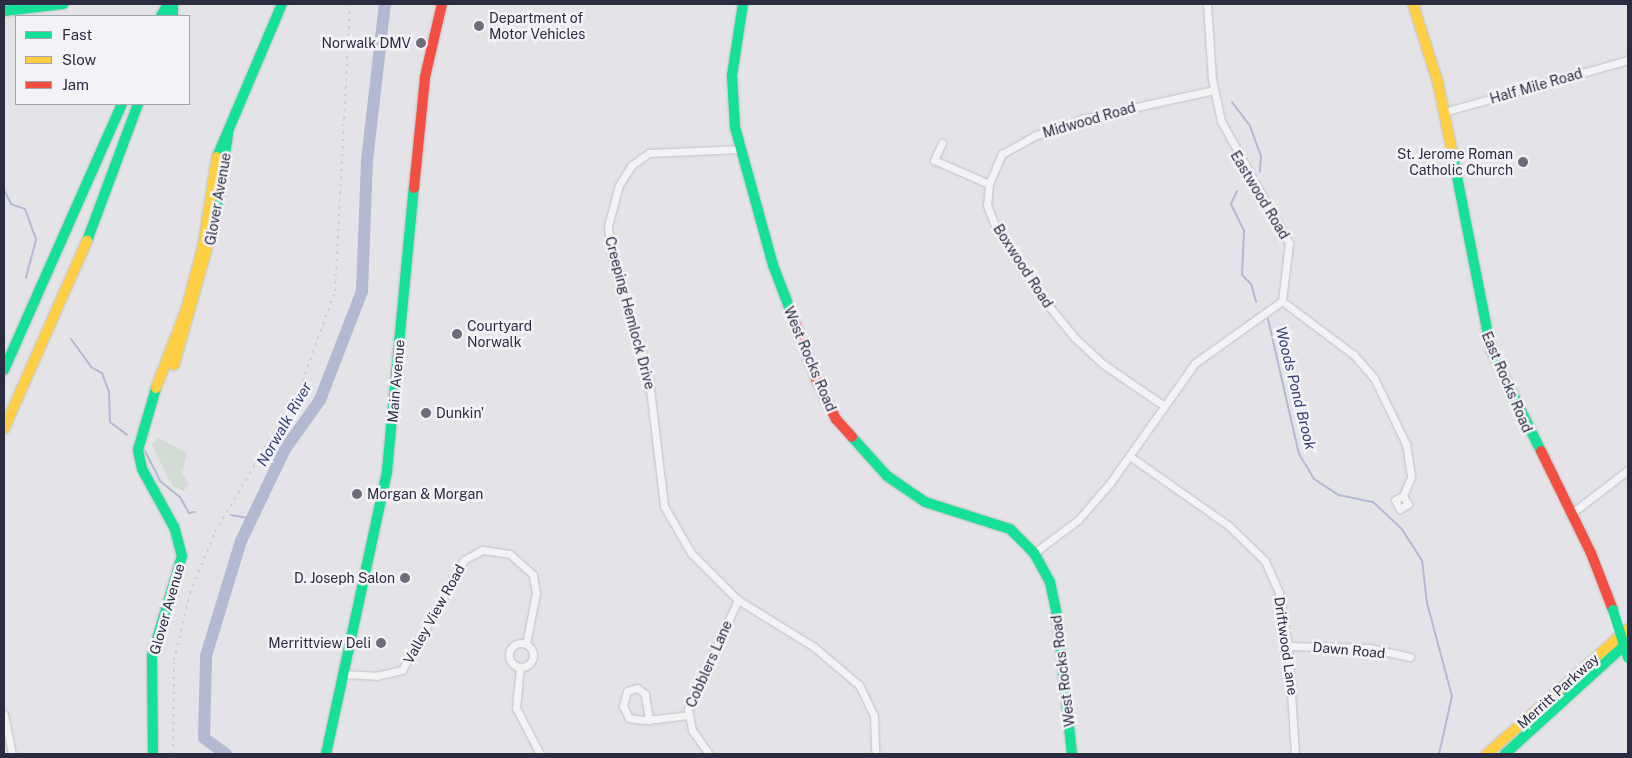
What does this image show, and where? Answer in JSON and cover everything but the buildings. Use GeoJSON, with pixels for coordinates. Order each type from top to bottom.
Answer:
{"type":"FeatureCollection","features":[{"type":"Feature","properties":{"kind":"main road"},"geometry":{"type":"LineString","coordinates":[[4,11],[40,5],[64,4]]}},
{"type":"Feature","properties":{"kind":"main road"},"geometry":{"type":"LineString","coordinates":[[162,15],[168,4]]}},
{"type":"Feature","properties":{"kind":"main road","name":"Glover Avenue"},"geometry":{"type":"LineString","coordinates":[[153,754],[152,656],[179,580],[182,556],[174,527],[139,460],[149,415],[186,310],[206,229],[219,148],[282,4]]}},
{"type":"Feature","properties":{"kind":"main road","name":"Main Avenue"},"geometry":{"type":"LineString","coordinates":[[326,754],[387,471],[425,77],[442,4]]}},
{"type":"Feature","properties":{"kind":"main road","name":"West Rocks Road"},"geometry":{"type":"LineString","coordinates":[[743,4],[732,84],[742,149],[783,293],[836,419],[861,451],[907,492],[925,502],[1003,525],[1034,553],[1050,582],[1058,616],[1072,754]]}},
{"type":"Feature","properties":{"kind":"main road","name":"East Rocks Road"},"geometry":{"type":"LineString","coordinates":[[1413,4],[1444,112],[1484,330],[1513,400],[1572,513],[1613,610],[1628,658]]}},
{"type":"Feature","properties":{"kind":"main road"},"geometry":{"type":"LineString","coordinates":[[4,370],[122,105]]}},
{"type":"Feature","properties":{"kind":"main road"},"geometry":{"type":"LineString","coordinates":[[4,429],[106,199],[138,105]]}},
{"type":"Feature","properties":{"kind":"main road","name":"Merritt Parkway"},"geometry":{"type":"LineString","coordinates":[[1487,754],[1628,629]]}},
{"type":"Feature","properties":{"kind":"main road","name":"Merritt Parkway"},"geometry":{"type":"LineString","coordinates":[[1505,754],[1628,642]]}},
{"type":"Feature","properties":{"kind":"street","name":"Eastwood Road"},"geometry":{"type":"LineString","coordinates":[[1207,4],[1214,90],[1226,136],[1289,244],[1282,301]]}},
{"type":"Feature","properties":{"kind":"street","name":"Half Mile Road"},"geometry":{"type":"LineString","coordinates":[[1444,112],[1628,60]]}},
{"type":"Feature","properties":{"kind":"street","name":"Midwood Road"},"geometry":{"type":"LineString","coordinates":[[988,184],[1002,154],[1034,136],[1082,119],[1214,90]]}},
{"type":"Feature","properties":{"kind":"street"},"geometry":{"type":"LineString","coordinates":[[942,143],[934,154],[939,166],[988,184]]}},
{"type":"Feature","properties":{"kind":"street","name":"Creeping Hemlock Drive"},"geometry":{"type":"LineString","coordinates":[[742,149],[649,153],[632,165],[619,185],[608,226],[611,254],[649,380],[667,513],[691,553],[738,600],[814,647],[859,685],[874,716],[875,754]]}},
{"type":"Feature","properties":{"kind":"street","name":"Boxwood Road"},"geometry":{"type":"LineString","coordinates":[[988,184],[988,205],[994,223],[1048,305],[1103,364],[1164,406]]}},
{"type":"Feature","properties":{"kind":"street"},"geometry":{"type":"LineString","coordinates":[[1034,553],[1078,520],[1131,456],[1195,363],[1282,301],[1354,355],[1374,378],[1406,444],[1411,477],[1403,496]]}},
{"type":"Feature","properties":{"kind":"street","name":"Driftwood Lane"},"geometry":{"type":"LineString","coordinates":[[1131,456],[1229,526],[1266,561],[1279,592],[1288,646],[1295,754]]}},
{"type":"Feature","properties":{"kind":"street"},"geometry":{"type":"LineString","coordinates":[[1572,513],[1628,470]]}},
{"type":"Feature","properties":{"kind":"street","name":"Valley View Road"},"geometry":{"type":"LineString","coordinates":[[343,674],[376,676],[402,670],[464,560],[482,550],[510,554],[533,575],[536,593],[526,644],[533,657],[518,667]]}},
{"type":"Feature","properties":{"kind":"street","name":"Cobblers Lane"},"geometry":{"type":"LineString","coordinates":[[709,754],[688,715],[738,600]]}},
{"type":"Feature","properties":{"kind":"street","name":"Valley View Road"},"geometry":{"type":"LineString","coordinates":[[526,644],[510,650],[518,667],[516,708],[540,754]]}},
{"type":"Feature","properties":{"kind":"street","name":"Dawn Road"},"geometry":{"type":"LineString","coordinates":[[1288,646],[1369,648],[1410,657]]}},
{"type":"Feature","properties":{"kind":"street"},"geometry":{"type":"LineString","coordinates":[[649,720],[645,694],[637,688],[627,691],[626,715],[634,720],[649,720],[688,715]]}},
{"type":"Feature","properties":{"kind":"street"},"geometry":{"type":"LineString","coordinates":[[4,714],[12,754]]}},
{"type":"Feature","properties":{"kind":"shaded area"},"geometry":{"type":"Polygon","coordinates":[[[158,438],[187,453],[182,473],[189,483],[184,491],[174,487],[167,476],[152,445],[158,438]]]}},
{"type":"Feature","properties":{"kind":"waterway","name":"Norwalk River"},"geometry":{"type":"LineString","coordinates":[[226,754],[204,738],[206,656],[241,541],[285,449],[320,400],[362,291],[367,161],[385,4]]}},
{"type":"Feature","properties":{"kind":"waterway","name":"Woods Pond Brook"},"geometry":{"type":"LineString","coordinates":[[1232,102],[1250,126],[1261,156],[1260,172]]}},
{"type":"Feature","properties":{"kind":"waterway"},"geometry":{"type":"LineString","coordinates":[[4,190],[11,204],[25,209],[36,240],[26,278]]}},
{"type":"Feature","properties":{"kind":"waterway","name":"Woods Pond Brook"},"geometry":{"type":"LineString","coordinates":[[1237,191],[1231,204],[1244,231],[1242,275],[1251,284],[1256,302]]}},
{"type":"Feature","properties":{"kind":"waterway","name":"Woods Pond Brook"},"geometry":{"type":"LineString","coordinates":[[1268,319],[1299,454],[1314,479],[1339,495],[1373,502],[1401,528],[1422,560],[1427,603],[1452,696],[1439,754]]}},
{"type":"Feature","properties":{"kind":"waterway"},"geometry":{"type":"LineString","coordinates":[[71,339],[91,367],[102,373],[109,392],[110,422],[127,435]]}},
{"type":"Feature","properties":{"kind":"waterway"},"geometry":{"type":"LineString","coordinates":[[145,451],[160,481],[180,497],[189,513],[195,512]]}},
{"type":"Feature","properties":{"kind":"waterway"},"geometry":{"type":"LineString","coordinates":[[231,515],[253,519]]}},
{"type":"Feature","properties":{"kind":"railway"},"geometry":{"type":"LineString","coordinates":[[173,754],[174,660],[190,593],[215,532],[300,388],[335,291],[350,4]]}},
{"type":"Feature","properties":{"kind":"traffic: fast"},"geometry":{"type":"LineString","coordinates":[[4,11],[64,4]]}},
{"type":"Feature","properties":{"kind":"traffic: fast"},"geometry":{"type":"LineString","coordinates":[[162,15],[168,4]]}},
{"type":"Feature","properties":{"kind":"traffic: fast"},"geometry":{"type":"LineString","coordinates":[[173,4],[173,15]]}},
{"type":"Feature","properties":{"kind":"traffic: fast"},"geometry":{"type":"LineString","coordinates":[[217,157],[282,4]]}},
{"type":"Feature","properties":{"kind":"traffic: fast"},"geometry":{"type":"LineString","coordinates":[[743,4],[732,75],[735,127],[773,265],[794,320]]}},
{"type":"Feature","properties":{"kind":"traffic: fast"},"geometry":{"type":"LineString","coordinates":[[4,370],[122,105]]}},
{"type":"Feature","properties":{"kind":"traffic: fast"},"geometry":{"type":"LineString","coordinates":[[87,241],[138,105]]}},
{"type":"Feature","properties":{"kind":"traffic: fast"},"geometry":{"type":"LineString","coordinates":[[215,220],[228,134]]}},
{"type":"Feature","properties":{"kind":"traffic: fast"},"geometry":{"type":"LineString","coordinates":[[1453,156],[1491,350],[1541,451]]}},
{"type":"Feature","properties":{"kind":"traffic: fast"},"geometry":{"type":"LineString","coordinates":[[326,754],[387,471],[414,188]]}},
{"type":"Feature","properties":{"kind":"traffic: fast"},"geometry":{"type":"LineString","coordinates":[[153,754],[152,656],[182,556],[174,527],[142,469],[138,450],[156,388]]}},
{"type":"Feature","properties":{"kind":"traffic: fast"},"geometry":{"type":"LineString","coordinates":[[852,437],[887,476],[925,502],[1010,529],[1034,553],[1050,582],[1057,616],[1072,754]]}},
{"type":"Feature","properties":{"kind":"traffic: fast"},"geometry":{"type":"LineString","coordinates":[[1613,610],[1628,658]]}},
{"type":"Feature","properties":{"kind":"traffic: fast"},"geometry":{"type":"LineString","coordinates":[[1505,754],[1628,642]]}},
{"type":"Feature","properties":{"kind":"traffic: slow"},"geometry":{"type":"LineString","coordinates":[[1413,4],[1438,83],[1453,156]]}},
{"type":"Feature","properties":{"kind":"traffic: slow"},"geometry":{"type":"LineString","coordinates":[[156,388],[186,310],[203,246],[217,157]]}},
{"type":"Feature","properties":{"kind":"traffic: slow"},"geometry":{"type":"LineString","coordinates":[[174,365],[215,220]]}},
{"type":"Feature","properties":{"kind":"traffic: slow"},"geometry":{"type":"LineString","coordinates":[[4,429],[87,241]]}},
{"type":"Feature","properties":{"kind":"traffic: slow"},"geometry":{"type":"LineString","coordinates":[[1487,754],[1628,629]]}},
{"type":"Feature","properties":{"kind":"traffic: jam"},"geometry":{"type":"LineString","coordinates":[[414,188],[425,77],[442,4]]}},
{"type":"Feature","properties":{"kind":"traffic: jam"},"geometry":{"type":"LineString","coordinates":[[794,320],[817,382],[836,419],[852,437]]}},
{"type":"Feature","properties":{"kind":"traffic: jam"},"geometry":{"type":"LineString","coordinates":[[1541,451],[1591,553],[1613,610]]}},
{"type":"Feature","properties":{"kind":"place","name":"Department of Motor Vehicles"},"geometry":{"type":"Point","coordinates":[479,26]}},
{"type":"Feature","properties":{"kind":"place","name":"Norwalk DMV"},"geometry":{"type":"Point","coordinates":[421,43]}},
{"type":"Feature","properties":{"kind":"place","name":"St. Jerome Roman Catholic Church"},"geometry":{"type":"Point","coordinates":[1523,162]}},
{"type":"Feature","properties":{"kind":"place","name":"Courtyard Norwalk"},"geometry":{"type":"Point","coordinates":[457,334]}},
{"type":"Feature","properties":{"kind":"place","name":"Dunkin'"},"geometry":{"type":"Point","coordinates":[426,413]}},
{"type":"Feature","properties":{"kind":"place","name":"Morgan & Morgan"},"geometry":{"type":"Point","coordinates":[357,494]}},
{"type":"Feature","properties":{"kind":"place","name":"D. Joseph Salon"},"geometry":{"type":"Point","coordinates":[405,578]}},
{"type":"Feature","properties":{"kind":"place","name":"Merrittview Deli"},"geometry":{"type":"Point","coordinates":[381,643]}}]}
